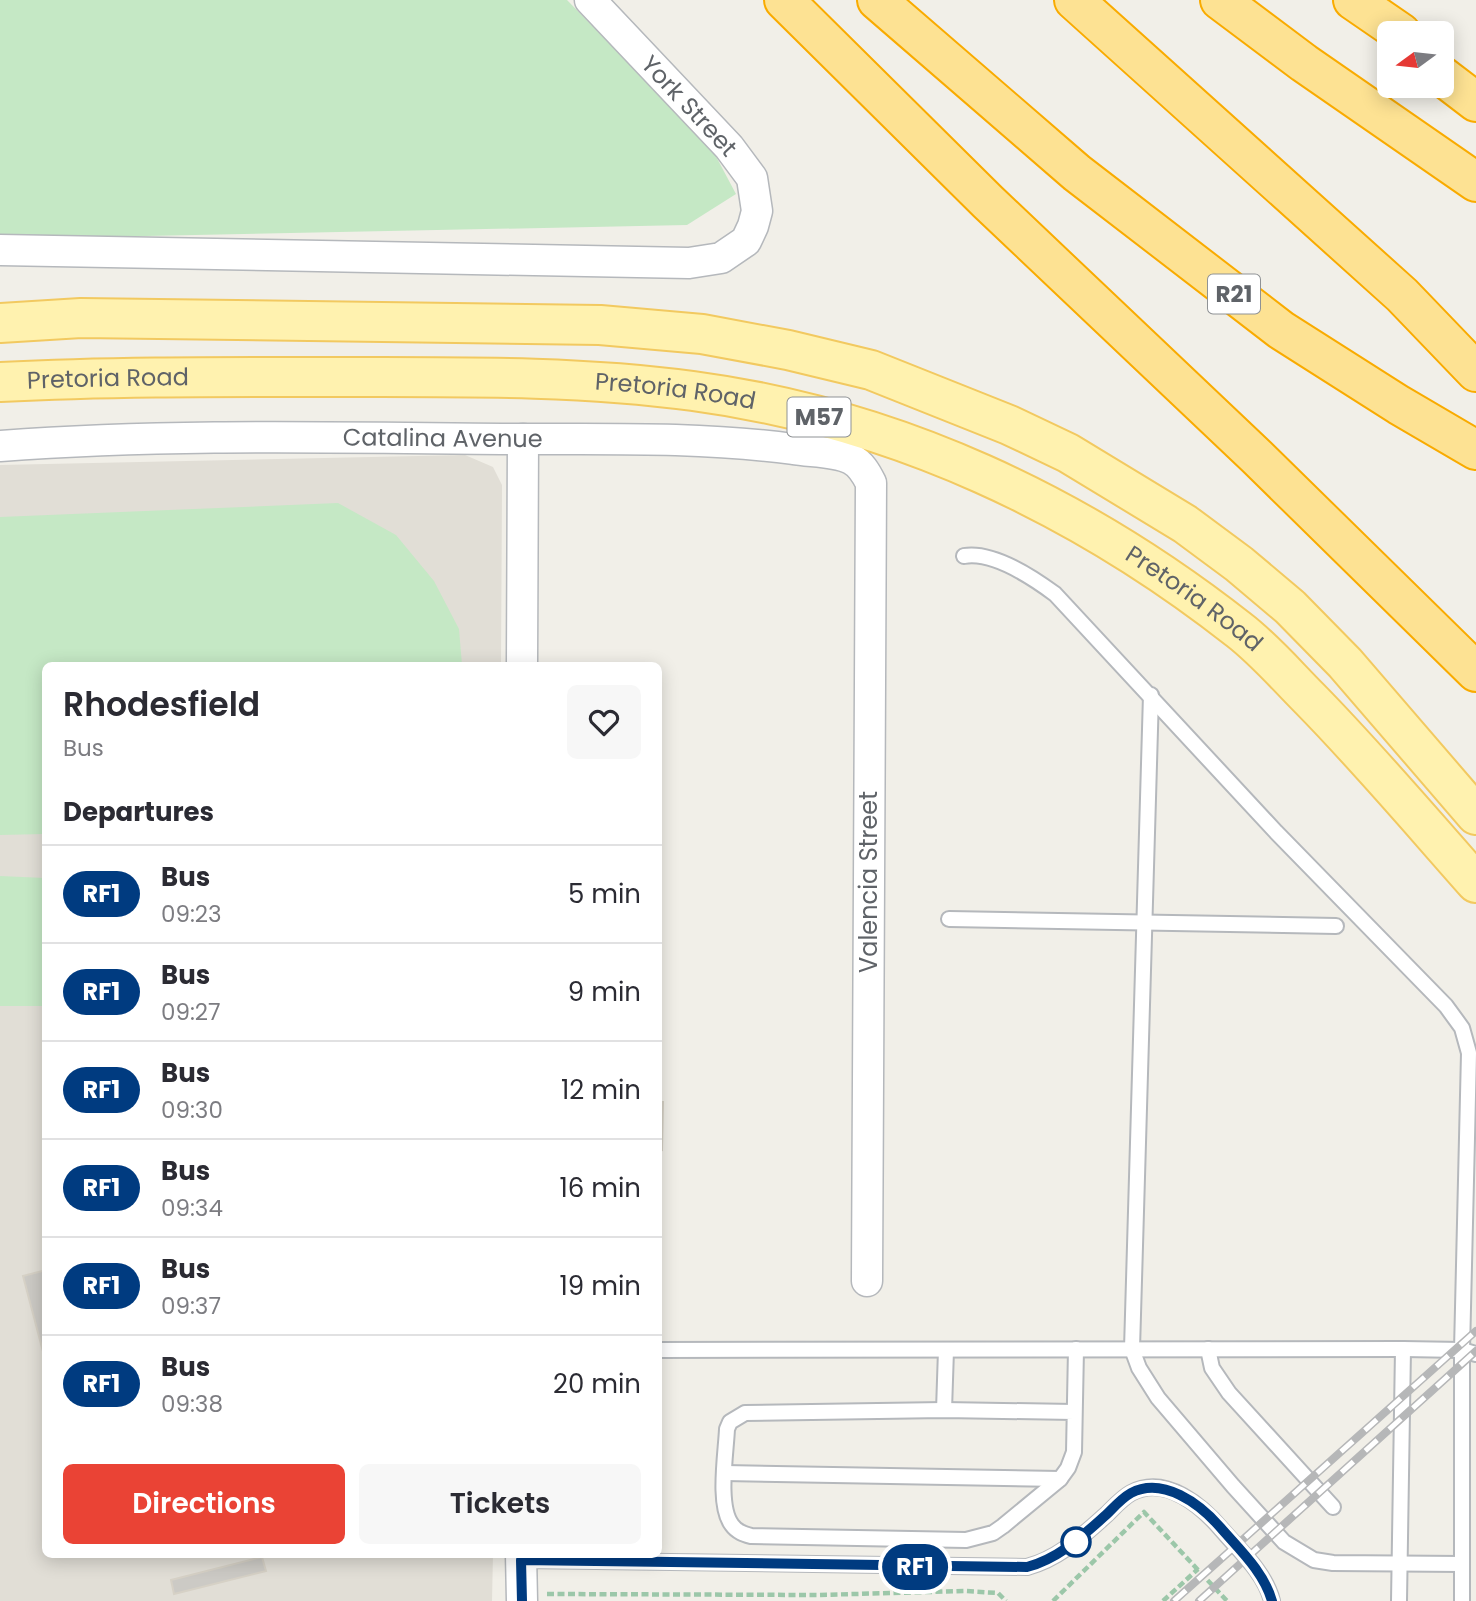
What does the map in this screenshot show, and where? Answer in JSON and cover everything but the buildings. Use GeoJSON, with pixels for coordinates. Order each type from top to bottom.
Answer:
{"type":"FeatureCollection","features":[{"type":"Feature","properties":{"kind":"highway"},"geometry":{"type":"LineString","coordinates":[[784,0],[997,211],[1257,457],[1476,671]]}},
{"type":"Feature","properties":{"kind":"highway","name":"R21"},"geometry":{"type":"LineString","coordinates":[[877,0],[1077,173],[1281,330],[1476,450]]}},
{"type":"Feature","properties":{"kind":"highway"},"geometry":{"type":"LineString","coordinates":[[1074,0],[1402,295],[1476,372]]}},
{"type":"Feature","properties":{"kind":"highway"},"geometry":{"type":"LineString","coordinates":[[1220,0],[1304,63],[1476,182]]}},
{"type":"Feature","properties":{"kind":"highway"},"geometry":{"type":"LineString","coordinates":[[1353,0],[1381,21]]}},
{"type":"Feature","properties":{"kind":"highway"},"geometry":{"type":"LineString","coordinates":[[1454,65],[1476,78]]}},
{"type":"Feature","properties":{"kind":"highway"},"geometry":{"type":"LineString","coordinates":[[1454,85],[1476,102]]}},
{"type":"Feature","properties":{"kind":"main road","name":"M57"},"geometry":{"type":"LineString","coordinates":[[0,323],[81,318],[600,325],[702,334],[788,350],[871,370],[1009,425],[1068,453],[1185,524],[1240,564],[1290,607],[1345,663],[1476,815]]}},
{"type":"Feature","properties":{"kind":"main road","name":"Pretoria Road"},"geometry":{"type":"LineString","coordinates":[[0,382],[110,377],[354,377],[618,383],[695,391],[760,403],[851,426],[923,449],[993,477],[1060,511],[1141,558],[1243,633],[1341,731],[1476,883]]}},
{"type":"Feature","properties":{"kind":"street","name":"York Street"},"geometry":{"type":"LineString","coordinates":[[0,250],[689,263],[722,258],[746,241],[753,226],[757,211],[752,178],[744,164],[590,0]]}},
{"type":"Feature","properties":{"kind":"street","name":"Catalina Avenue"},"geometry":{"type":"LineString","coordinates":[[0,446],[217,436],[634,438],[755,444],[849,458],[866,472],[871,482]]}},
{"type":"Feature","properties":{"kind":"street"},"geometry":{"type":"LineString","coordinates":[[522,662],[523,439]]}},
{"type":"Feature","properties":{"kind":"street","name":"Valencia Street"},"geometry":{"type":"LineString","coordinates":[[867,1281],[871,482]]}},
{"type":"Feature","properties":{"kind":"street"},"geometry":{"type":"LineString","coordinates":[[521,1558],[522,1597]]}},
{"type":"Feature","properties":{"kind":"lane"},"geometry":{"type":"LineString","coordinates":[[964,556],[983,556],[1018,570],[1055,594],[1276,832],[1446,1006],[1462,1028],[1469,1053],[1469,1352],[1462,1601]]}},
{"type":"Feature","properties":{"kind":"lane"},"geometry":{"type":"LineString","coordinates":[[1151,695],[1132,1349],[1139,1368],[1158,1398],[1233,1486],[1284,1542],[1297,1551],[1314,1560],[1333,1563],[1462,1564]]}},
{"type":"Feature","properties":{"kind":"lane"},"geometry":{"type":"LineString","coordinates":[[949,919],[1336,926]]}},
{"type":"Feature","properties":{"kind":"lane"},"geometry":{"type":"LineString","coordinates":[[1074,1412],[944,1410],[745,1413],[730,1422],[727,1429],[726,1513],[732,1526],[751,1536],[966,1539],[980,1537],[1003,1527],[1060,1479],[1068,1468],[1074,1452],[1076,1349]]}},
{"type":"Feature","properties":{"kind":"lane"},"geometry":{"type":"LineString","coordinates":[[1208,1349],[1212,1368],[1228,1393],[1334,1507]]}},
{"type":"Feature","properties":{"kind":"lane"},"geometry":{"type":"LineString","coordinates":[[662,1350],[1403,1349],[1469,1352]]}},
{"type":"Feature","properties":{"kind":"lane"},"geometry":{"type":"LineString","coordinates":[[1399,1601],[1403,1349]]}},
{"type":"Feature","properties":{"kind":"lane"},"geometry":{"type":"LineString","coordinates":[[944,1410],[946,1350]]}},
{"type":"Feature","properties":{"kind":"lane"},"geometry":{"type":"LineString","coordinates":[[725,1473],[1060,1479]]}},
{"type":"Feature","properties":{"kind":"lane"},"geometry":{"type":"LineString","coordinates":[[572,1558],[1027,1567],[1055,1556],[1076,1542],[1132,1492],[1149,1488],[1182,1496],[1209,1514],[1264,1580],[1272,1601]]}},
{"type":"Feature","properties":{"kind":"path"},"geometry":{"type":"LineString","coordinates":[[1053,1601],[1144,1512],[1227,1601]]}},
{"type":"Feature","properties":{"kind":"path"},"geometry":{"type":"LineString","coordinates":[[1163,1601],[1198,1569]]}},
{"type":"Feature","properties":{"kind":"path"},"geometry":{"type":"LineString","coordinates":[[522,1597],[965,1591],[998,1593],[1006,1601]]}},
{"type":"Feature","properties":{"kind":"shaded area"},"geometry":{"type":"Polygon","coordinates":[[[465,455],[493,467],[502,485],[501,662],[42,662],[42,1558],[493,1558],[492,1601],[0,1601],[0,465],[465,455]]]}},
{"type":"Feature","properties":{"kind":"green space"},"geometry":{"type":"Polygon","coordinates":[[[0,0],[567,0],[711,147],[736,194],[687,225],[0,239],[0,0]]]}},
{"type":"Feature","properties":{"kind":"green space"},"geometry":{"type":"Polygon","coordinates":[[[338,503],[396,535],[434,581],[459,629],[462,662],[42,662],[42,834],[0,835],[0,517],[338,503]]]}},
{"type":"Feature","properties":{"kind":"green space"},"geometry":{"type":"Polygon","coordinates":[[[0,876],[42,878],[42,1006],[0,1006],[0,876]]]}},
{"type":"Feature","properties":{"kind":"railway"},"geometry":{"type":"LineString","coordinates":[[1174,1601],[1476,1331]]}},
{"type":"Feature","properties":{"kind":"railway"},"geometry":{"type":"LineString","coordinates":[[1199,1601],[1476,1351]]}},
{"type":"Feature","properties":{"kind":"bus line","name":"RF1"},"geometry":{"type":"LineString","coordinates":[[522,1601],[521,1560],[1027,1567],[1055,1556],[1076,1542],[1132,1492],[1149,1488],[1175,1492],[1190,1499],[1209,1514],[1264,1580],[1272,1601]]}}]}
